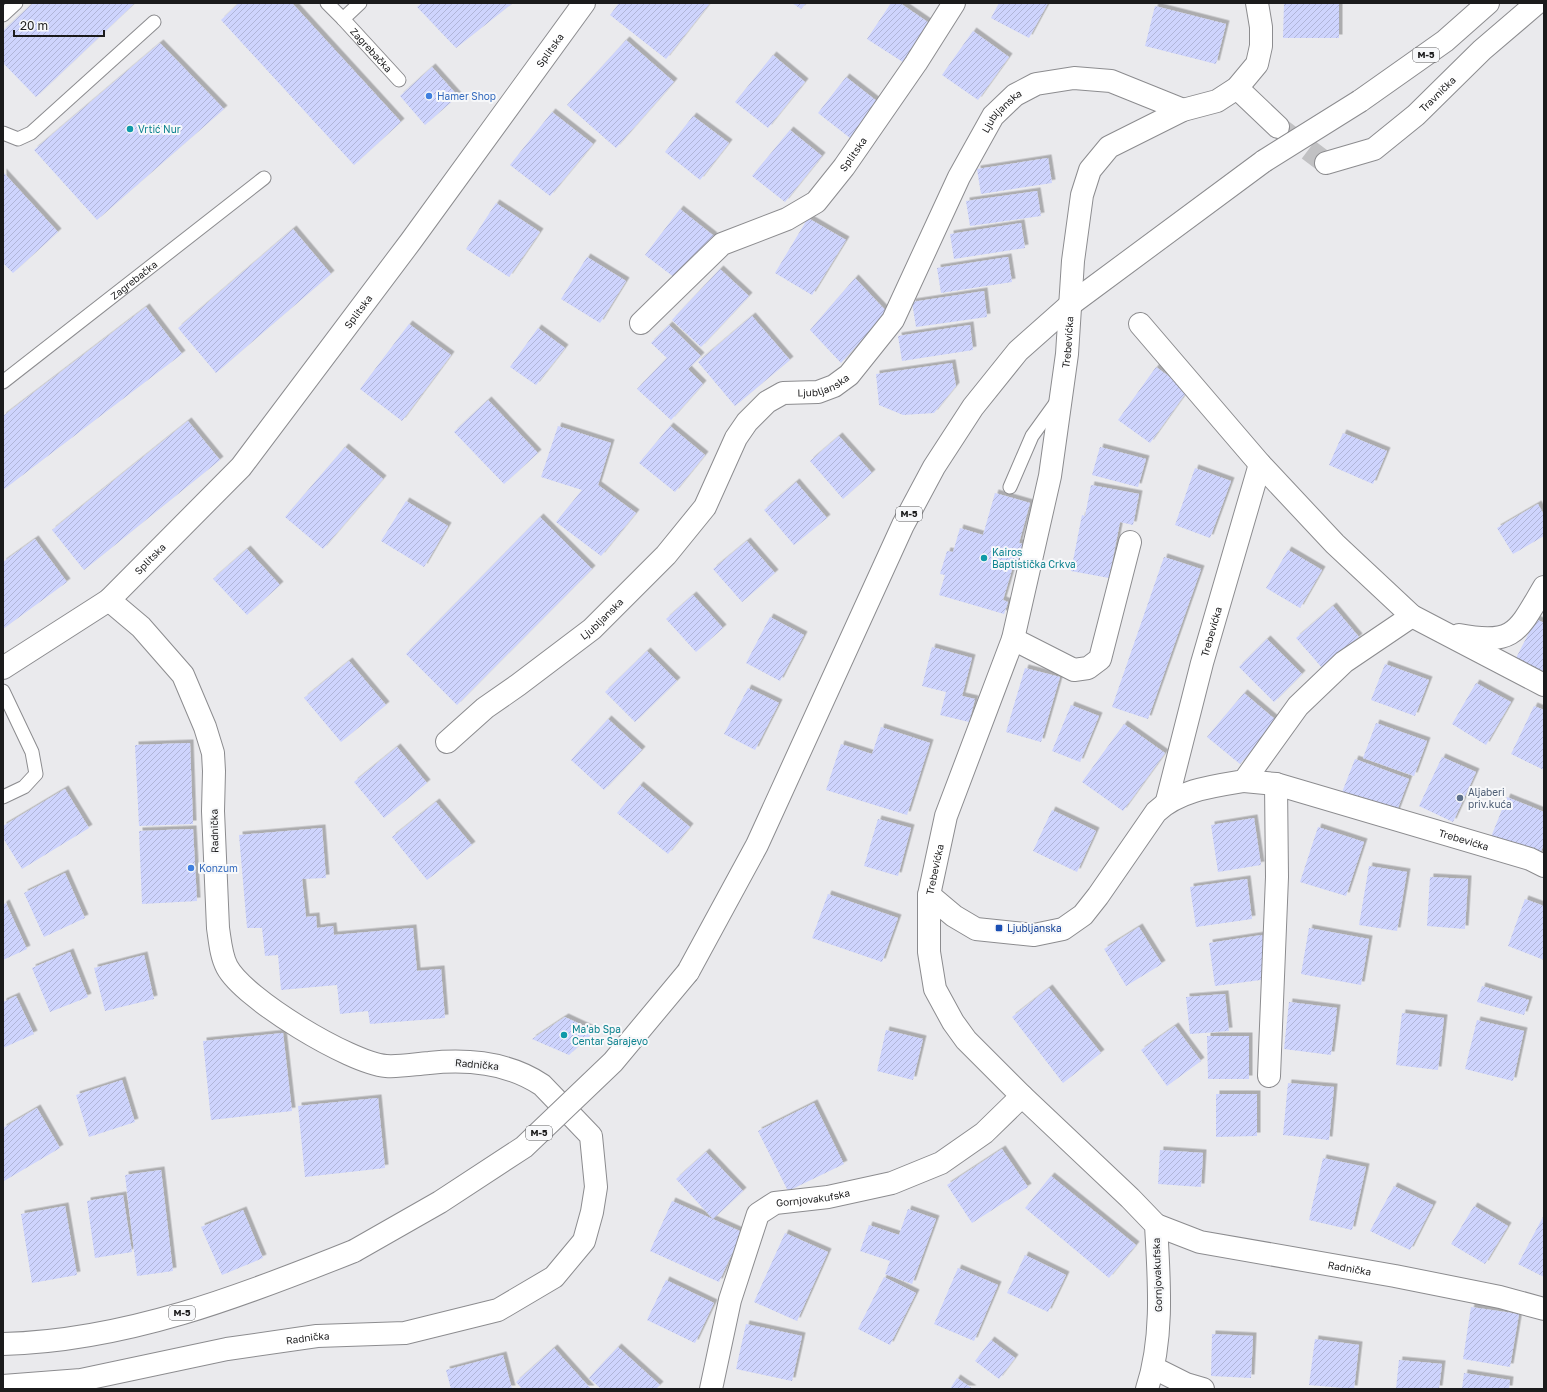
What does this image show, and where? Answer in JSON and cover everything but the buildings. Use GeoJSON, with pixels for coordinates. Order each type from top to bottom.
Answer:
{"type":"FeatureCollection","features":[{"type":"Feature","properties":{"kind":"street","name":"Splitska"},"geometry":{"type":"LineString","coordinates":[[109,600],[241,468],[411,241],[584,3]]}},
{"type":"Feature","properties":{"kind":"street","name":"Splitska"},"geometry":{"type":"LineString","coordinates":[[641,323],[722,244],[787,219],[816,202],[844,167],[912,70],[954,3]]}},
{"type":"Feature","properties":{"kind":"street"},"geometry":{"type":"LineString","coordinates":[[1070,304],[1073,261],[1082,195],[1090,170],[1110,147],[1183,110],[1217,101],[1237,88],[1257,64],[1261,46],[1261,27],[1257,3]]}},
{"type":"Feature","properties":{"kind":"street","name":"M-5"},"geometry":{"type":"LineString","coordinates":[[3,1344],[32,1343],[109,1331],[201,1309],[269,1286],[354,1252],[440,1202],[524,1147],[614,1062],[688,972],[757,845],[903,525],[934,467],[973,407],[1018,351],[1070,304],[1264,162],[1360,101],[1445,41],[1488,3]]}},
{"type":"Feature","properties":{"kind":"street","name":"Travnička"},"geometry":{"type":"LineString","coordinates":[[1326,163],[1374,149],[1416,115],[1482,50],[1537,3]]}},
{"type":"Feature","properties":{"kind":"street","name":"Ljubljanska"},"geometry":{"type":"LineString","coordinates":[[446,742],[485,708],[592,629],[666,555],[704,506],[736,438],[747,422],[767,402],[783,393],[818,392],[834,386],[849,375],[893,320],[967,164],[993,116],[1015,94],[1036,84],[1074,78],[1111,81],[1183,110]]}},
{"type":"Feature","properties":{"kind":"street"},"geometry":{"type":"LineString","coordinates":[[1237,88],[1278,127]]}},
{"type":"Feature","properties":{"kind":"street","name":"Trebevićka"},"geometry":{"type":"LineString","coordinates":[[1070,304],[1067,354],[1050,476],[1013,639],[946,816],[929,895],[954,916],[976,929],[1034,935],[1063,929],[1083,915],[1156,812],[1167,801],[1197,790],[1244,781],[1276,784],[1530,859],[1544,866]]}},
{"type":"Feature","properties":{"kind":"street"},"geometry":{"type":"LineString","coordinates":[[1140,324],[1260,464],[1335,544],[1412,616],[1544,685]]}},
{"type":"Feature","properties":{"kind":"street","name":"Trebevićka"},"geometry":{"type":"LineString","coordinates":[[1167,801],[1202,662],[1260,464]]}},
{"type":"Feature","properties":{"kind":"street"},"geometry":{"type":"LineString","coordinates":[[1013,639],[1074,670],[1088,668],[1100,659],[1130,542]]}},
{"type":"Feature","properties":{"kind":"street"},"geometry":{"type":"LineString","coordinates":[[1442,632],[1481,639],[1506,636],[1516,632],[1523,624],[1544,587]]}},
{"type":"Feature","properties":{"kind":"street"},"geometry":{"type":"LineString","coordinates":[[3,668],[109,600]]}},
{"type":"Feature","properties":{"kind":"street","name":"Radnička"},"geometry":{"type":"LineString","coordinates":[[3,1386],[81,1380],[227,1350],[317,1336],[405,1333],[498,1310],[554,1277],[584,1241],[596,1187],[591,1136],[542,1085],[533,1079],[497,1064],[448,1061],[387,1066],[370,1064],[336,1050],[319,1040],[258,999],[235,978],[226,967],[220,945],[218,928],[213,811],[213,753],[206,727],[183,675],[141,627],[109,600]]}},
{"type":"Feature","properties":{"kind":"street"},"geometry":{"type":"LineString","coordinates":[[1244,781],[1298,706],[1344,662],[1412,616]]}},
{"type":"Feature","properties":{"kind":"street"},"geometry":{"type":"LineString","coordinates":[[1269,1076],[1277,877],[1276,784]]}},
{"type":"Feature","properties":{"kind":"street","name":"Gornjovakufska"},"geometry":{"type":"LineString","coordinates":[[929,895],[929,952],[935,989],[953,1022],[966,1040],[1022,1096],[1130,1198],[1156,1225],[1158,1308],[1154,1368],[1147,1389]]}},
{"type":"Feature","properties":{"kind":"street","name":"Gornjovakufska"},"geometry":{"type":"LineString","coordinates":[[711,1389],[730,1300],[758,1214],[776,1203],[828,1197],[892,1183],[941,1163],[984,1133],[1022,1096]]}},
{"type":"Feature","properties":{"kind":"street","name":"Radnička"},"geometry":{"type":"LineString","coordinates":[[1156,1225],[1200,1242],[1402,1277],[1500,1297],[1544,1308]]}},
{"type":"Feature","properties":{"kind":"street"},"geometry":{"type":"LineString","coordinates":[[1154,1368],[1186,1384],[1203,1389]]}},
{"type":"Feature","properties":{"kind":"lane"},"geometry":{"type":"LineString","coordinates":[[3,15],[16,3]]}},
{"type":"Feature","properties":{"kind":"lane","name":"Zagrebačka"},"geometry":{"type":"LineString","coordinates":[[327,3],[400,80]]}},
{"type":"Feature","properties":{"kind":"lane","name":"Zagrebačka"},"geometry":{"type":"LineString","coordinates":[[343,19],[360,3]]}},
{"type":"Feature","properties":{"kind":"lane"},"geometry":{"type":"LineString","coordinates":[[3,133],[18,139],[31,133],[154,22]]}},
{"type":"Feature","properties":{"kind":"lane","name":"Zagrebačka"},"geometry":{"type":"LineString","coordinates":[[3,382],[264,178]]}},
{"type":"Feature","properties":{"kind":"lane"},"geometry":{"type":"LineString","coordinates":[[1010,487],[1032,436],[1061,395]]}},
{"type":"Feature","properties":{"kind":"lane"},"geometry":{"type":"LineString","coordinates":[[3,691],[32,752],[36,774],[24,787],[3,797]]}},
{"type":"Feature","properties":{"kind":"tunnel"},"geometry":{"type":"LineString","coordinates":[[1282,130],[1326,163]]}},
{"type":"Feature","properties":{"kind":"place","name":"Hamer Shop"},"geometry":{"type":"Point","coordinates":[429,96]}},
{"type":"Feature","properties":{"kind":"place","name":"Vrtić Nur"},"geometry":{"type":"Point","coordinates":[130,129]}},
{"type":"Feature","properties":{"kind":"place","name":"Kairos Baptistička Crkva"},"geometry":{"type":"Point","coordinates":[984,558]}},
{"type":"Feature","properties":{"kind":"place","name":"Aljaberi priv.kuća"},"geometry":{"type":"Point","coordinates":[1460,798]}},
{"type":"Feature","properties":{"kind":"place","name":"Konzum"},"geometry":{"type":"Point","coordinates":[191,868]}},
{"type":"Feature","properties":{"kind":"place","name":"Ljubljanska"},"geometry":{"type":"Point","coordinates":[999,928]}},
{"type":"Feature","properties":{"kind":"place","name":"Ma'ab Spa Centar Sarajevo"},"geometry":{"type":"Point","coordinates":[564,1035]}}]}
